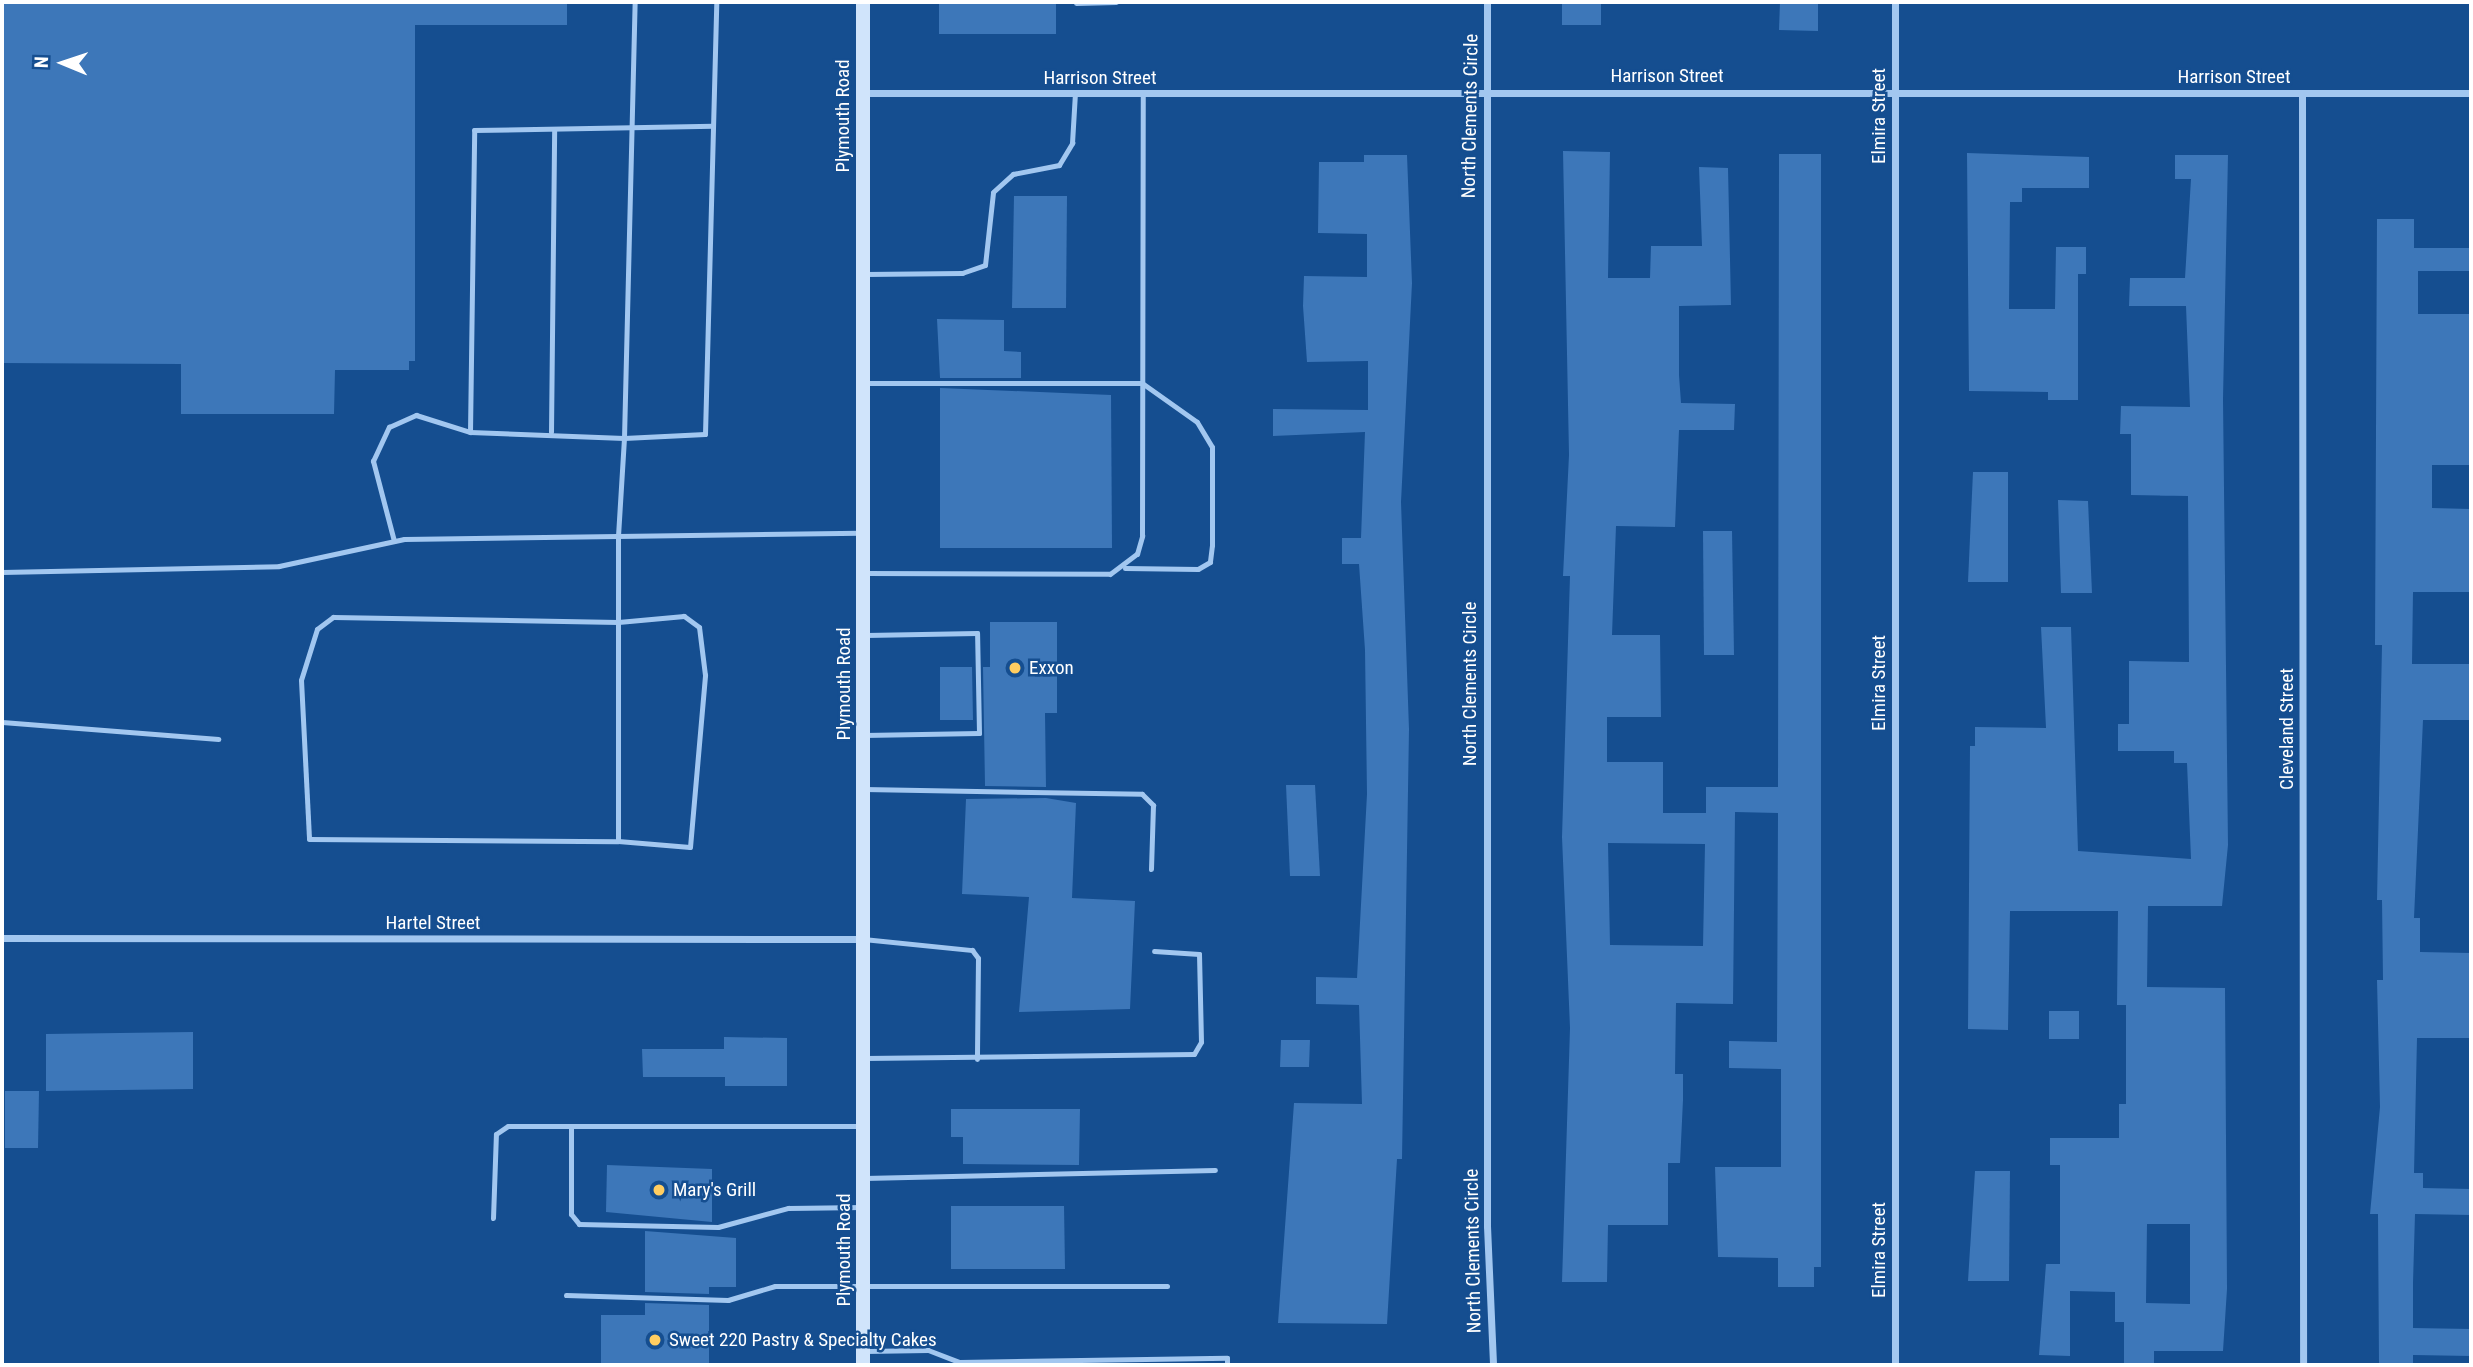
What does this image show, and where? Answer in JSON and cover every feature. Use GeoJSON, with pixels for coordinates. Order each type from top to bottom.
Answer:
{"type":"FeatureCollection","features":[{"type":"Feature","properties":{"kind":"main road","name":"Plymouth Road"},"geometry":{"type":"LineString","coordinates":[[863,2],[863,1358]]}},
{"type":"Feature","properties":{"kind":"street","name":"North Clements Circle"},"geometry":{"type":"LineString","coordinates":[[1487,2],[1487,1226],[1493,1365]]}},
{"type":"Feature","properties":{"kind":"street","name":"Elmira Street"},"geometry":{"type":"LineString","coordinates":[[1895,2],[1895,1365]]}},
{"type":"Feature","properties":{"kind":"street","name":"Harrison Street"},"geometry":{"type":"LineString","coordinates":[[863,93],[2471,93]]}},
{"type":"Feature","properties":{"kind":"street","name":"Cleveland Street"},"geometry":{"type":"LineString","coordinates":[[2302,93],[2303,1365]]}},
{"type":"Feature","properties":{"kind":"street","name":"Hartel Street"},"geometry":{"type":"LineString","coordinates":[[2,938],[863,939]]}},
{"type":"Feature","properties":{"kind":"lane"},"geometry":{"type":"LineString","coordinates":[[618,841],[618,537],[624,438],[635,2]]}},
{"type":"Feature","properties":{"kind":"lane"},"geometry":{"type":"LineString","coordinates":[[394,541],[373,461],[389,427],[416,415],[470,432],[551,432],[624,438],[705,434],[716,2]]}},
{"type":"Feature","properties":{"kind":"lane"},"geometry":{"type":"LineString","coordinates":[[1076,3],[1116,2]]}},
{"type":"Feature","properties":{"kind":"lane"},"geometry":{"type":"LineString","coordinates":[[863,274],[962,273],[985,265],[993,191],[1013,174],[1059,165],[1072,143],[1074,93]]}},
{"type":"Feature","properties":{"kind":"lane"},"geometry":{"type":"LineString","coordinates":[[1125,568],[1142,536],[1143,94]]}},
{"type":"Feature","properties":{"kind":"lane"},"geometry":{"type":"LineString","coordinates":[[470,432],[474,130],[713,126]]}},
{"type":"Feature","properties":{"kind":"lane"},"geometry":{"type":"LineString","coordinates":[[551,432],[554,129]]}},
{"type":"Feature","properties":{"kind":"lane"},"geometry":{"type":"LineString","coordinates":[[863,383],[1142,383],[1197,422],[1212,447],[1212,545],[1210,562],[1198,569],[1125,568],[1110,574],[863,573]]}},
{"type":"Feature","properties":{"kind":"lane"},"geometry":{"type":"LineString","coordinates":[[2,572],[279,566],[394,541],[863,533]]}},
{"type":"Feature","properties":{"kind":"lane"},"geometry":{"type":"LineString","coordinates":[[684,616],[699,627],[705,675],[690,847],[618,841],[309,839],[301,680],[317,629],[333,617],[618,622],[684,616]]}},
{"type":"Feature","properties":{"kind":"lane"},"geometry":{"type":"LineString","coordinates":[[863,635],[977,633],[979,733],[864,735]]}},
{"type":"Feature","properties":{"kind":"lane"},"geometry":{"type":"LineString","coordinates":[[2,722],[218,739]]}},
{"type":"Feature","properties":{"kind":"lane"},"geometry":{"type":"LineString","coordinates":[[864,789],[1142,794],[1153,805],[1152,869]]}},
{"type":"Feature","properties":{"kind":"lane"},"geometry":{"type":"LineString","coordinates":[[863,939],[972,950],[978,958],[977,1059]]}},
{"type":"Feature","properties":{"kind":"lane"},"geometry":{"type":"LineString","coordinates":[[865,1058],[1194,1055],[1201,1042],[1199,954],[1154,951]]}},
{"type":"Feature","properties":{"kind":"lane"},"geometry":{"type":"LineString","coordinates":[[493,1218],[496,1134],[508,1126],[864,1126]]}},
{"type":"Feature","properties":{"kind":"lane"},"geometry":{"type":"LineString","coordinates":[[571,1126],[571,1214],[579,1224],[718,1227],[788,1208],[864,1207]]}},
{"type":"Feature","properties":{"kind":"lane"},"geometry":{"type":"LineString","coordinates":[[864,1178],[1215,1170]]}},
{"type":"Feature","properties":{"kind":"lane"},"geometry":{"type":"LineString","coordinates":[[566,1295],[728,1300],[775,1286],[863,1290],[1167,1286]]}},
{"type":"Feature","properties":{"kind":"lane"},"geometry":{"type":"LineString","coordinates":[[863,1358],[928,1350],[959,1362],[1227,1358],[1227,1365]]}},
{"type":"Feature","properties":{"kind":"building"},"geometry":{"type":"Polygon","coordinates":[[[2,2],[567,2],[567,25],[415,25],[415,361],[409,361],[409,370],[335,370],[334,414],[181,414],[181,364],[2,363],[2,2]]]}},
{"type":"Feature","properties":{"kind":"building"},"geometry":{"type":"Polygon","coordinates":[[[939,2],[1056,2],[1056,34],[939,34],[939,2]]]}},
{"type":"Feature","properties":{"kind":"building"},"geometry":{"type":"Polygon","coordinates":[[[1562,2],[1601,2],[1601,25],[1562,25],[1562,2]]]}},
{"type":"Feature","properties":{"kind":"building"},"geometry":{"type":"Polygon","coordinates":[[[1780,2],[1818,2],[1818,31],[1779,30],[1780,2]]]}},
{"type":"Feature","properties":{"kind":"building"},"geometry":{"type":"Polygon","coordinates":[[[1563,151],[1610,152],[1608,278],[1650,278],[1651,246],[1702,246],[1699,167],[1728,168],[1731,305],[1679,306],[1679,375],[1681,403],[1735,404],[1734,430],[1679,430],[1675,527],[1616,526],[1612,635],[1660,635],[1661,717],[1607,717],[1607,762],[1663,762],[1663,813],[1706,813],[1706,787],[1778,787],[1779,154],[1821,154],[1821,1267],[1814,1267],[1814,1287],[1778,1287],[1778,1258],[1718,1257],[1715,1167],[1781,1167],[1781,1069],[1729,1068],[1729,1041],[1777,1042],[1778,813],[1735,812],[1733,1004],[1676,1003],[1675,1074],[1683,1074],[1683,1100],[1680,1163],[1668,1163],[1668,1225],[1608,1225],[1607,1282],[1562,1282],[1570,1028],[1562,837],[1570,576],[1563,576],[1569,455],[1563,151]],[[1608,843],[1610,945],[1703,946],[1705,844],[1608,843]]]}},
{"type":"Feature","properties":{"kind":"building"},"geometry":{"type":"Polygon","coordinates":[[[1967,153],[2089,157],[2089,188],[2022,188],[2022,202],[2010,202],[2009,309],[2055,309],[2056,247],[2086,247],[2086,274],[2078,274],[2078,400],[2048,400],[2048,392],[1969,391],[1967,153]]]}},
{"type":"Feature","properties":{"kind":"building"},"geometry":{"type":"Polygon","coordinates":[[[1364,155],[1407,155],[1412,283],[1401,502],[1409,729],[1402,1159],[1397,1159],[1387,1324],[1278,1323],[1294,1103],[1362,1104],[1359,1005],[1316,1004],[1316,977],[1357,978],[1367,794],[1365,650],[1359,564],[1342,564],[1342,538],[1361,538],[1365,432],[1273,436],[1273,409],[1368,410],[1368,361],[1307,362],[1303,306],[1304,276],[1367,277],[1367,234],[1318,233],[1319,162],[1364,162],[1364,155]]]}},
{"type":"Feature","properties":{"kind":"building"},"geometry":{"type":"Polygon","coordinates":[[[2175,155],[2228,155],[2223,399],[2228,845],[2222,906],[2148,906],[2147,987],[2225,988],[2227,1289],[2223,1351],[2154,1351],[2154,1365],[2124,1365],[2124,1322],[2115,1322],[2115,1292],[2070,1291],[2070,1356],[2039,1355],[2046,1264],[2060,1264],[2060,1165],[2050,1165],[2050,1138],[2119,1138],[2119,1104],[2126,1104],[2126,1005],[2117,1005],[2118,911],[2010,911],[2008,1030],[1968,1029],[1970,746],[1975,746],[1975,727],[2046,728],[2041,627],[2071,627],[2078,851],[2191,859],[2187,763],[2174,763],[2174,751],[2118,751],[2118,724],[2129,724],[2129,661],[2189,662],[2188,496],[2131,495],[2131,434],[2120,434],[2121,406],[2190,407],[2186,306],[2129,306],[2130,278],[2185,278],[2191,179],[2175,179],[2175,155]],[[2147,1224],[2146,1303],[2190,1304],[2190,1224],[2147,1224]]]}},
{"type":"Feature","properties":{"kind":"building"},"geometry":{"type":"Polygon","coordinates":[[[1014,196],[1067,196],[1066,308],[1012,308],[1014,196]]]}},
{"type":"Feature","properties":{"kind":"building"},"geometry":{"type":"Polygon","coordinates":[[[2377,219],[2414,219],[2414,248],[2471,248],[2471,271],[2418,271],[2418,314],[2471,314],[2471,465],[2432,465],[2432,508],[2470,509],[2471,592],[2413,592],[2412,664],[2471,664],[2471,720],[2423,720],[2414,918],[2420,918],[2420,952],[2471,953],[2471,1038],[2417,1038],[2414,1173],[2423,1173],[2423,1188],[2471,1189],[2471,1215],[2415,1214],[2413,1328],[2471,1329],[2471,1356],[2413,1355],[2413,1365],[2379,1365],[2378,1214],[2370,1214],[2380,1107],[2377,980],[2383,980],[2382,900],[2377,900],[2382,645],[2375,645],[2377,219]]]}},
{"type":"Feature","properties":{"kind":"building"},"geometry":{"type":"Polygon","coordinates":[[[937,319],[1004,320],[1004,351],[1021,352],[1021,378],[940,378],[937,319]]]}},
{"type":"Feature","properties":{"kind":"building"},"geometry":{"type":"Polygon","coordinates":[[[940,388],[1111,395],[1112,548],[940,548],[940,388]]]}},
{"type":"Feature","properties":{"kind":"building"},"geometry":{"type":"Polygon","coordinates":[[[1973,472],[2008,472],[2008,582],[1968,582],[1973,472]]]}},
{"type":"Feature","properties":{"kind":"building"},"geometry":{"type":"Polygon","coordinates":[[[2058,500],[2088,501],[2092,593],[2061,593],[2058,500]]]}},
{"type":"Feature","properties":{"kind":"building"},"geometry":{"type":"Polygon","coordinates":[[[1703,531],[1732,531],[1734,655],[1704,655],[1703,531]]]}},
{"type":"Feature","properties":{"kind":"building"},"geometry":{"type":"Polygon","coordinates":[[[990,622],[1057,622],[1057,713],[1045,713],[1046,787],[985,786],[983,667],[990,667],[990,622]]]}},
{"type":"Feature","properties":{"kind":"building"},"geometry":{"type":"Polygon","coordinates":[[[940,667],[972,667],[973,720],[940,720],[940,667]]]}},
{"type":"Feature","properties":{"kind":"building"},"geometry":{"type":"Polygon","coordinates":[[[1286,785],[1315,785],[1320,876],[1290,876],[1286,785]]]}},
{"type":"Feature","properties":{"kind":"building"},"geometry":{"type":"Polygon","coordinates":[[[1046,798],[1076,803],[1072,898],[1135,901],[1130,1009],[1019,1012],[1029,897],[962,894],[966,799],[1046,798]]]}},
{"type":"Feature","properties":{"kind":"building"},"geometry":{"type":"Polygon","coordinates":[[[2049,1011],[2079,1011],[2079,1039],[2049,1039],[2049,1011]]]}},
{"type":"Feature","properties":{"kind":"building"},"geometry":{"type":"Polygon","coordinates":[[[193,1032],[193,1089],[46,1091],[46,1034],[193,1032]]]}},
{"type":"Feature","properties":{"kind":"building"},"geometry":{"type":"Polygon","coordinates":[[[724,1037],[787,1038],[787,1086],[725,1086],[725,1077],[643,1077],[642,1049],[724,1049],[724,1037]]]}},
{"type":"Feature","properties":{"kind":"building"},"geometry":{"type":"Polygon","coordinates":[[[1281,1040],[1310,1040],[1309,1067],[1280,1067],[1281,1040]]]}},
{"type":"Feature","properties":{"kind":"building"},"geometry":{"type":"Polygon","coordinates":[[[5,1091],[39,1091],[38,1148],[5,1148],[5,1091]]]}},
{"type":"Feature","properties":{"kind":"building"},"geometry":{"type":"Polygon","coordinates":[[[951,1109],[1080,1109],[1079,1165],[963,1164],[963,1137],[951,1137],[951,1109]]]}},
{"type":"Feature","properties":{"kind":"building","name":"Mary's Grill"},"geometry":{"type":"Polygon","coordinates":[[[607,1165],[712,1169],[712,1222],[606,1212],[607,1165]]]}},
{"type":"Feature","properties":{"kind":"building"},"geometry":{"type":"Polygon","coordinates":[[[1975,1171],[2010,1171],[2009,1281],[1968,1281],[1975,1171]]]}},
{"type":"Feature","properties":{"kind":"building"},"geometry":{"type":"Polygon","coordinates":[[[951,1206],[1064,1206],[1065,1269],[951,1269],[951,1206]]]}},
{"type":"Feature","properties":{"kind":"building"},"geometry":{"type":"Polygon","coordinates":[[[645,1231],[736,1238],[736,1287],[709,1287],[709,1294],[645,1292],[645,1231]]]}},
{"type":"Feature","properties":{"kind":"building","name":"Sweet 220 Pastry & Specialty Cakes"},"geometry":{"type":"Polygon","coordinates":[[[645,1303],[709,1305],[709,1365],[601,1365],[601,1315],[645,1315],[645,1303]]]}},
{"type":"Feature","properties":{"kind":"place","name":"Exxon"},"geometry":{"type":"Point","coordinates":[1015,668]}},
{"type":"Feature","properties":{"kind":"place","name":"Mary's Grill"},"geometry":{"type":"Point","coordinates":[659,1190]}},
{"type":"Feature","properties":{"kind":"place","name":"Sweet 220 Pastry & Specialty Cakes"},"geometry":{"type":"Point","coordinates":[655,1340]}}]}
